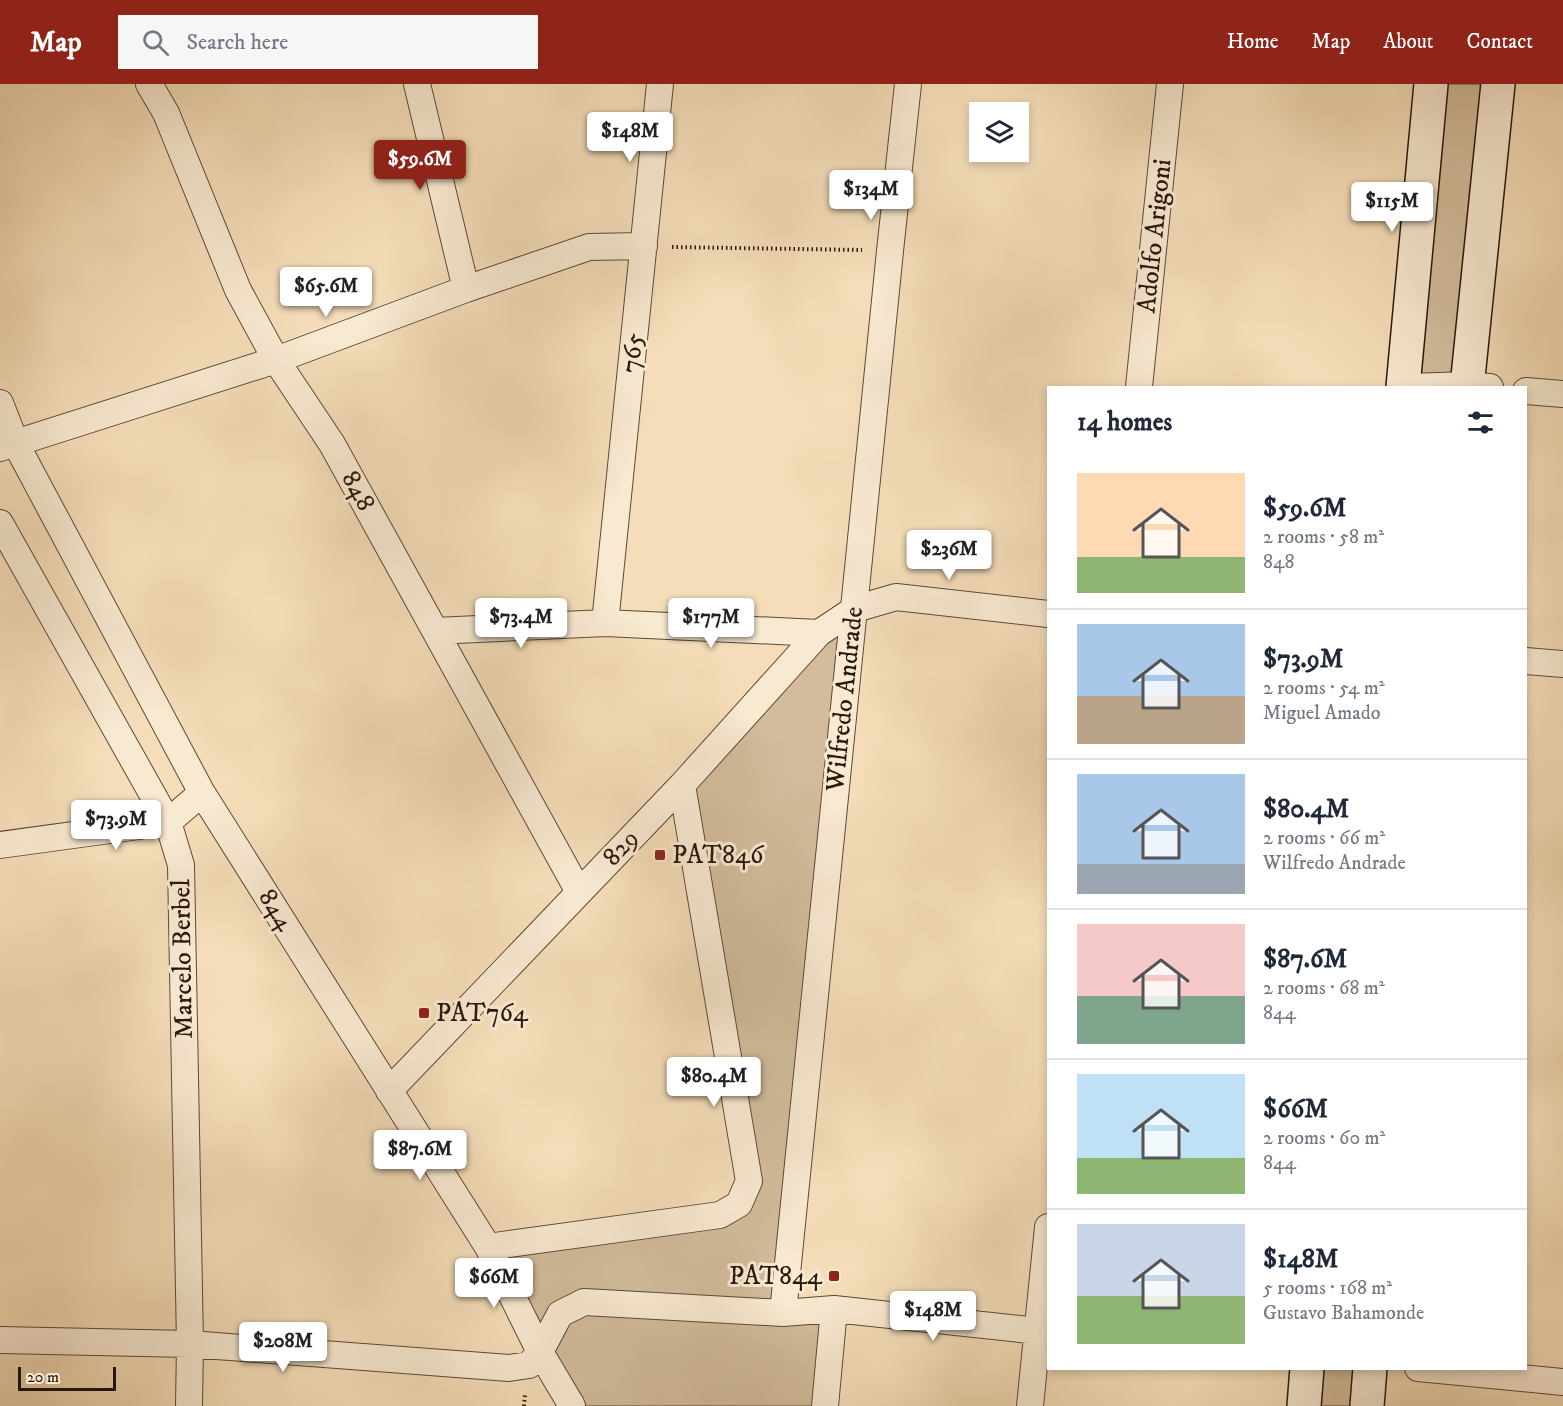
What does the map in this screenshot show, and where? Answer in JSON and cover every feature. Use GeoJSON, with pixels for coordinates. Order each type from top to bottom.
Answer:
{"type":"FeatureCollection","features":[{"type":"Feature","properties":{"kind":"main road"},"geometry":{"type":"LineString","coordinates":[[1403,386],[1431,84]]}},
{"type":"Feature","properties":{"kind":"main road"},"geometry":{"type":"LineString","coordinates":[[1475,386],[1498,84]]}},
{"type":"Feature","properties":{"kind":"main road"},"geometry":{"type":"LineString","coordinates":[[1304,1406],[1307,1370]]}},
{"type":"Feature","properties":{"kind":"main road"},"geometry":{"type":"LineString","coordinates":[[1367,1406],[1370,1370]]}},
{"type":"Feature","properties":{"kind":"street","name":"848"},"geometry":{"type":"LineString","coordinates":[[149,84],[166,113],[238,290],[276,360],[332,444],[579,892]]}},
{"type":"Feature","properties":{"kind":"street"},"geometry":{"type":"LineString","coordinates":[[417,84],[466,289]]}},
{"type":"Feature","properties":{"kind":"street","name":"765"},"geometry":{"type":"LineString","coordinates":[[605,623],[660,84]]}},
{"type":"Feature","properties":{"kind":"street","name":"Wilfredo Andrade"},"geometry":{"type":"LineString","coordinates":[[783,1313],[908,84]]}},
{"type":"Feature","properties":{"kind":"street","name":"Adolfo Arigoni"},"geometry":{"type":"LineString","coordinates":[[1139,386],[1170,84]]}},
{"type":"Feature","properties":{"kind":"street"},"geometry":{"type":"LineString","coordinates":[[8,446],[276,360],[466,289],[590,247],[644,246]]}},
{"type":"Feature","properties":{"kind":"street"},"geometry":{"type":"LineString","coordinates":[[1527,391],[1563,394]]}},
{"type":"Feature","properties":{"kind":"street","name":"844"},"geometry":{"type":"LineString","coordinates":[[0,403],[8,446],[202,793],[488,1247],[540,1352],[572,1406]]}},
{"type":"Feature","properties":{"kind":"street","name":"Marcelo Berbel"},"geometry":{"type":"LineString","coordinates":[[0,523],[168,822],[181,865],[190,1344],[189,1406]]}},
{"type":"Feature","properties":{"kind":"street","name":"829"},"geometry":{"type":"LineString","coordinates":[[389,1091],[682,785],[819,633],[855,609],[896,597],[1047,614]]}},
{"type":"Feature","properties":{"kind":"street"},"geometry":{"type":"LineString","coordinates":[[435,631],[605,623],[819,633]]}},
{"type":"Feature","properties":{"kind":"street"},"geometry":{"type":"LineString","coordinates":[[1527,661],[1563,664]]}},
{"type":"Feature","properties":{"kind":"street"},"geometry":{"type":"LineString","coordinates":[[488,1247],[720,1215],[739,1204],[749,1181],[682,785]]}},
{"type":"Feature","properties":{"kind":"street"},"geometry":{"type":"LineString","coordinates":[[0,845],[168,822],[202,793]]}},
{"type":"Feature","properties":{"kind":"street"},"geometry":{"type":"LineString","coordinates":[[1030,1406],[1043,1332],[1047,1248]]}},
{"type":"Feature","properties":{"kind":"street"},"geometry":{"type":"LineString","coordinates":[[0,1340],[190,1344],[509,1368],[529,1365],[540,1352],[560,1314],[584,1302],[783,1313],[834,1309],[1043,1332]]}},
{"type":"Feature","properties":{"kind":"street"},"geometry":{"type":"LineString","coordinates":[[825,1406],[834,1309]]}},
{"type":"Feature","properties":{"kind":"street"},"geometry":{"type":"LineString","coordinates":[[1439,1370],[1563,1382]]}},
{"type":"Feature","properties":{"kind":"path"},"geometry":{"type":"LineString","coordinates":[[644,246],[890,251]]}},
{"type":"Feature","properties":{"kind":"shaded area"},"geometry":{"type":"Polygon","coordinates":[[[1431,84],[1498,84],[1467,386],[1403,386],[1431,84]]]}},
{"type":"Feature","properties":{"kind":"shaded area"},"geometry":{"type":"Polygon","coordinates":[[[855,609],[783,1313],[834,1309],[825,1406],[572,1406],[488,1247],[720,1215],[749,1181],[682,785],[855,609]]]}},
{"type":"Feature","properties":{"kind":"shaded area"},"geometry":{"type":"Polygon","coordinates":[[[1307,1370],[1370,1370],[1367,1406],[1304,1406],[1307,1370]]]}},
{"type":"Feature","properties":{"kind":"place","name":"PAT846"},"geometry":{"type":"Point","coordinates":[660,855]}},
{"type":"Feature","properties":{"kind":"place","name":"PAT764"},"geometry":{"type":"Point","coordinates":[424,1013]}},
{"type":"Feature","properties":{"kind":"place","name":"PAT844"},"geometry":{"type":"Point","coordinates":[834,1276]}}]}
